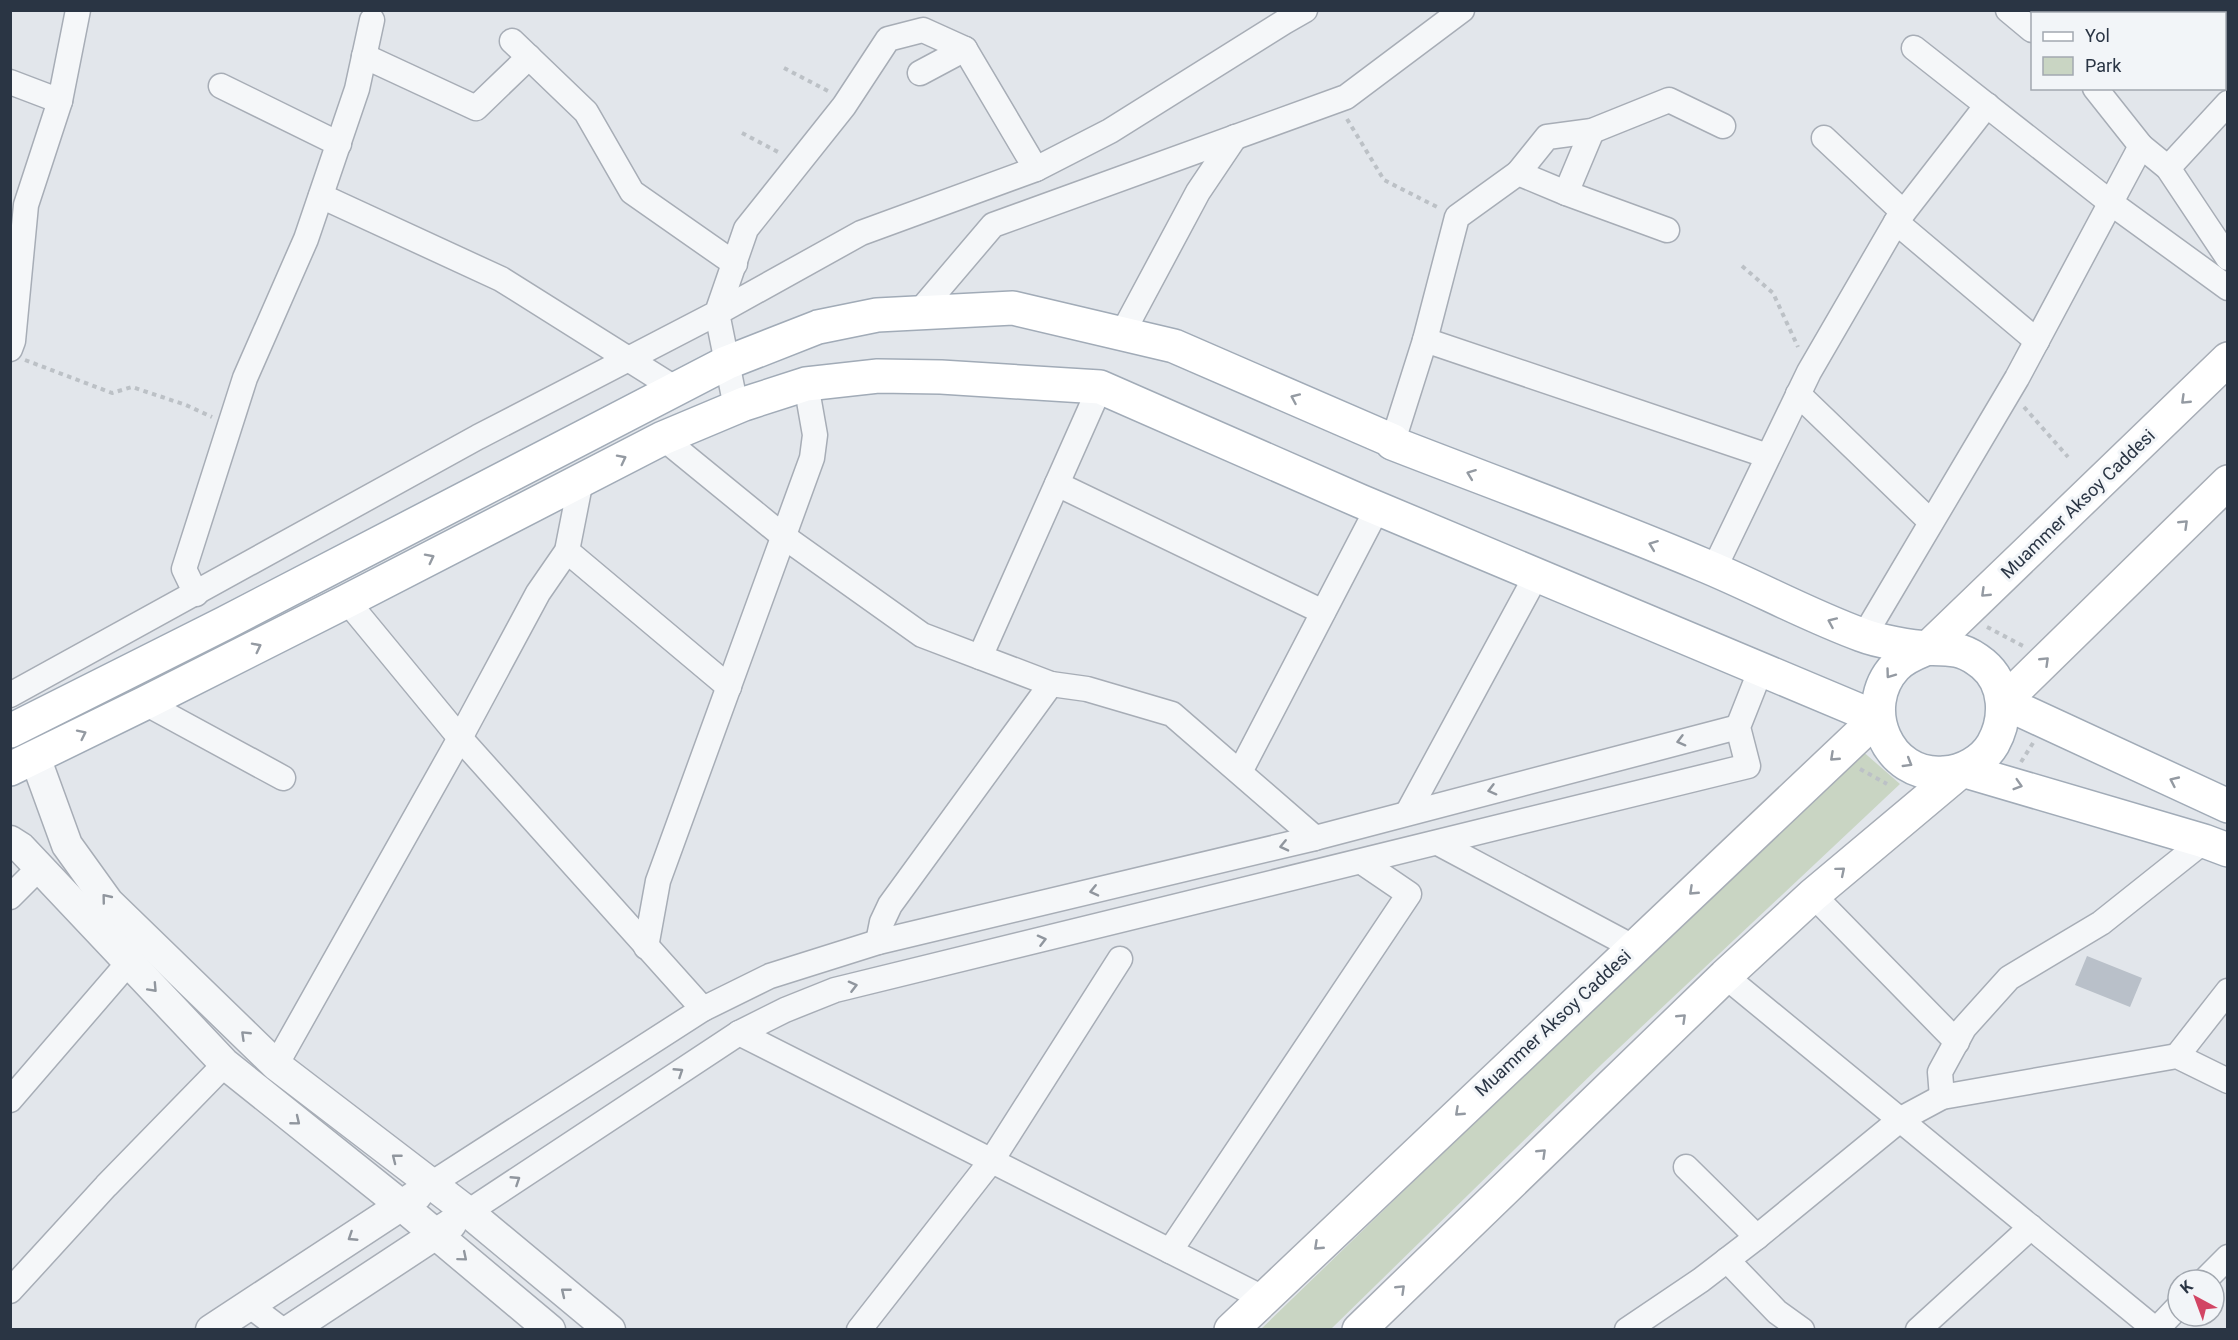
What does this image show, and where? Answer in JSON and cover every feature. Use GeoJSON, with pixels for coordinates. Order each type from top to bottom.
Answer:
{"type":"FeatureCollection","features":[{"type":"Feature","properties":{"kind":"main road"},"geometry":{"type":"LineString","coordinates":[[17,728],[225,623],[726,363],[818,327],[877,315],[1013,308],[1174,346],[1393,441],[1392,443],[1714,569],[1863,636],[1928,648],[1949,648],[1968,654],[1985,666],[1997,682],[2003,702],[2003,718],[1990,750],[1977,762],[1962,770],[1813,895],[1725,976],[1359,1329]]}},
{"type":"Feature","properties":{"kind":"main road","name":"Muammer Aksoy Caddesi"},"geometry":{"type":"LineString","coordinates":[[1928,648],[2228,359]]}},
{"type":"Feature","properties":{"kind":"main road"},"geometry":{"type":"LineString","coordinates":[[23,763],[347,601],[663,438],[736,407],[806,384],[878,376],[941,377],[1100,387],[1377,509],[1877,718]]}},
{"type":"Feature","properties":{"kind":"main road"},"geometry":{"type":"LineString","coordinates":[[2003,702],[2228,482]]}},
{"type":"Feature","properties":{"kind":"main road"},"geometry":{"type":"LineString","coordinates":[[1928,648],[1911,655],[1895,666],[1884,681],[1878,699],[1877,718],[1882,736],[1892,752],[1907,764],[1924,772],[1943,774],[1962,770],[2008,782],[2216,845]]}},
{"type":"Feature","properties":{"kind":"main road"},"geometry":{"type":"LineString","coordinates":[[2003,702],[2228,806]]}},
{"type":"Feature","properties":{"kind":"main road","name":"Muammer Aksoy Caddesi"},"geometry":{"type":"LineString","coordinates":[[1231,1329],[1877,718]]}},
{"type":"Feature","properties":{"kind":"street"},"geometry":{"type":"LineString","coordinates":[[16,354],[13,341],[26,205],[60,101],[78,10]]}},
{"type":"Feature","properties":{"kind":"street"},"geometry":{"type":"LineString","coordinates":[[610,1329],[468,1212],[276,1065],[108,902],[67,845],[23,763],[11,694],[478,437],[629,360],[861,233],[1036,170],[1110,130],[1305,10]]}},
{"type":"Feature","properties":{"kind":"street"},"geometry":{"type":"LineString","coordinates":[[919,312],[993,225],[1346,97],[1462,10]]}},
{"type":"Feature","properties":{"kind":"street"},"geometry":{"type":"LineString","coordinates":[[2008,10],[2031,29]]}},
{"type":"Feature","properties":{"kind":"street"},"geometry":{"type":"LineString","coordinates":[[196,594],[184,569],[245,378],[306,239],[339,144],[357,89],[372,20]]}},
{"type":"Feature","properties":{"kind":"street"},"geometry":{"type":"LineString","coordinates":[[736,407],[717,313],[746,229],[848,100],[888,39],[922,30],[965,49],[1036,170]]}},
{"type":"Feature","properties":{"kind":"street"},"geometry":{"type":"LineString","coordinates":[[1914,48],[2111,203],[2228,288]]}},
{"type":"Feature","properties":{"kind":"street"},"geometry":{"type":"LineString","coordinates":[[364,56],[476,108],[520,49],[586,112],[632,192],[735,264]]}},
{"type":"Feature","properties":{"kind":"street"},"geometry":{"type":"LineString","coordinates":[[920,73],[965,49]]}},
{"type":"Feature","properties":{"kind":"street"},"geometry":{"type":"LineString","coordinates":[[10,82],[60,101]]}},
{"type":"Feature","properties":{"kind":"street"},"geometry":{"type":"LineString","coordinates":[[220,86],[339,144]]}},
{"type":"Feature","properties":{"kind":"street"},"geometry":{"type":"LineString","coordinates":[[2097,90],[2141,146],[2168,168],[2228,258]]}},
{"type":"Feature","properties":{"kind":"street"},"geometry":{"type":"LineString","coordinates":[[1393,441],[1425,340],[1457,217],[1518,173],[1547,137],[1592,131],[1669,100],[1723,126]]}},
{"type":"Feature","properties":{"kind":"street"},"geometry":{"type":"LineString","coordinates":[[2168,168],[2228,103]]}},
{"type":"Feature","properties":{"kind":"street"},"geometry":{"type":"LineString","coordinates":[[1714,569],[1809,372],[1900,217],[1987,105]]}},
{"type":"Feature","properties":{"kind":"street"},"geometry":{"type":"LineString","coordinates":[[1566,193],[1592,131]]}},
{"type":"Feature","properties":{"kind":"street"},"geometry":{"type":"LineString","coordinates":[[1122,334],[1198,192],[1235,137]]}},
{"type":"Feature","properties":{"kind":"street"},"geometry":{"type":"LineString","coordinates":[[1824,138],[1900,217],[2037,341]]}},
{"type":"Feature","properties":{"kind":"street"},"geometry":{"type":"LineString","coordinates":[[1863,636],[2010,391],[2141,146]]}},
{"type":"Feature","properties":{"kind":"street"},"geometry":{"type":"LineString","coordinates":[[1518,173],[1667,230]]}},
{"type":"Feature","properties":{"kind":"street"},"geometry":{"type":"LineString","coordinates":[[321,196],[501,279],[676,389]]}},
{"type":"Feature","properties":{"kind":"street"},"geometry":{"type":"LineString","coordinates":[[1425,340],[1768,456]]}},
{"type":"Feature","properties":{"kind":"street"},"geometry":{"type":"LineString","coordinates":[[646,947],[658,882],[812,458],[815,435],[806,384]]}},
{"type":"Feature","properties":{"kind":"street"},"geometry":{"type":"LineString","coordinates":[[980,657],[1100,387]]}},
{"type":"Feature","properties":{"kind":"street"},"geometry":{"type":"LineString","coordinates":[[1798,394],[1931,522]]}},
{"type":"Feature","properties":{"kind":"street"},"geometry":{"type":"LineString","coordinates":[[663,438],[783,536],[922,635],[1051,684],[1087,689],[1172,714],[1315,838]]}},
{"type":"Feature","properties":{"kind":"street"},"geometry":{"type":"LineString","coordinates":[[276,1065],[460,738],[538,593],[567,551],[581,480]]}},
{"type":"Feature","properties":{"kind":"street"},"geometry":{"type":"LineString","coordinates":[[1058,484],[1323,612]]}},
{"type":"Feature","properties":{"kind":"street"},"geometry":{"type":"LineString","coordinates":[[1240,772],[1377,509]]}},
{"type":"Feature","properties":{"kind":"street"},"geometry":{"type":"LineString","coordinates":[[567,551],[729,687]]}},
{"type":"Feature","properties":{"kind":"street"},"geometry":{"type":"LineString","coordinates":[[1408,812],[1536,576]]}},
{"type":"Feature","properties":{"kind":"street"},"geometry":{"type":"LineString","coordinates":[[347,601],[460,738],[703,1009]]}},
{"type":"Feature","properties":{"kind":"street"},"geometry":{"type":"LineString","coordinates":[[290,1329],[739,1033],[785,1010],[835,990],[1748,766],[1738,726],[1761,669]]}},
{"type":"Feature","properties":{"kind":"street"},"geometry":{"type":"LineString","coordinates":[[878,942],[882,922],[890,905],[1051,684]]}},
{"type":"Feature","properties":{"kind":"street"},"geometry":{"type":"LineString","coordinates":[[146,703],[283,778]]}},
{"type":"Feature","properties":{"kind":"street"},"geometry":{"type":"LineString","coordinates":[[211,1329],[703,1009],[770,976],[878,942],[1315,838],[1738,726]]}},
{"type":"Feature","properties":{"kind":"street"},"geometry":{"type":"LineString","coordinates":[[10,841],[21,848],[225,1064],[550,1329]]}},
{"type":"Feature","properties":{"kind":"street"},"geometry":{"type":"LineString","coordinates":[[1438,843],[1634,947]]}},
{"type":"Feature","properties":{"kind":"street"},"geometry":{"type":"LineString","coordinates":[[1942,1097],[1940,1072],[1964,1028],[2009,978],[2101,922],[2216,845]]}},
{"type":"Feature","properties":{"kind":"street"},"geometry":{"type":"LineString","coordinates":[[1170,1251],[1409,894],[1362,862]]}},
{"type":"Feature","properties":{"kind":"street"},"geometry":{"type":"LineString","coordinates":[[10,897],[39,868]]}},
{"type":"Feature","properties":{"kind":"street"},"geometry":{"type":"LineString","coordinates":[[1813,895],[1957,1042]]}},
{"type":"Feature","properties":{"kind":"street"},"geometry":{"type":"LineString","coordinates":[[860,1329],[992,1161],[1120,959]]}},
{"type":"Feature","properties":{"kind":"street"},"geometry":{"type":"LineString","coordinates":[[10,1100],[129,962]]}},
{"type":"Feature","properties":{"kind":"street"},"geometry":{"type":"LineString","coordinates":[[1725,976],[2156,1329]]}},
{"type":"Feature","properties":{"kind":"street"},"geometry":{"type":"LineString","coordinates":[[2176,1056],[2228,991]]}},
{"type":"Feature","properties":{"kind":"street"},"geometry":{"type":"LineString","coordinates":[[739,1033],[1263,1298]]}},
{"type":"Feature","properties":{"kind":"street"},"geometry":{"type":"LineString","coordinates":[[1627,1329],[1757,1238],[1901,1119],[1942,1097],[2176,1056],[2226,1082]]}},
{"type":"Feature","properties":{"kind":"street"},"geometry":{"type":"LineString","coordinates":[[10,1291],[106,1186],[225,1064]]}},
{"type":"Feature","properties":{"kind":"street"},"geometry":{"type":"LineString","coordinates":[[1686,1167],[1757,1238]]}},
{"type":"Feature","properties":{"kind":"street"},"geometry":{"type":"LineString","coordinates":[[1918,1329],[2031,1227]]}},
{"type":"Feature","properties":{"kind":"street"},"geometry":{"type":"LineString","coordinates":[[2217,1268],[2228,1257]]}},
{"type":"Feature","properties":{"kind":"street"},"geometry":{"type":"LineString","coordinates":[[1727,1260],[1777,1312],[1802,1329]]}},
{"type":"Feature","properties":{"kind":"street"},"geometry":{"type":"LineString","coordinates":[[249,1305],[282,1329]]}},
{"type":"Feature","properties":{"kind":"path"},"geometry":{"type":"LineString","coordinates":[[784,68],[848,100]]}},
{"type":"Feature","properties":{"kind":"path"},"geometry":{"type":"LineString","coordinates":[[1336,100],[1384,180],[1457,217]]}},
{"type":"Feature","properties":{"kind":"path"},"geometry":{"type":"LineString","coordinates":[[742,134],[799,163]]}},
{"type":"Feature","properties":{"kind":"path"},"geometry":{"type":"LineString","coordinates":[[1742,266],[1773,293],[1809,372]]}},
{"type":"Feature","properties":{"kind":"path"},"geometry":{"type":"LineString","coordinates":[[16,354],[111,393],[132,387],[186,405],[230,426]]}},
{"type":"Feature","properties":{"kind":"path"},"geometry":{"type":"LineString","coordinates":[[2010,391],[2068,457]]}},
{"type":"Feature","properties":{"kind":"path"},"geometry":{"type":"LineString","coordinates":[[1963,615],[2047,658]]}},
{"type":"Feature","properties":{"kind":"path"},"geometry":{"type":"LineString","coordinates":[[2008,782],[2047,722]]}},
{"type":"Feature","properties":{"kind":"path"},"geometry":{"type":"LineString","coordinates":[[1836,756],[1922,803]]}},
{"type":"Feature","properties":{"kind":"green space"},"geometry":{"type":"Polygon","coordinates":[[[1860,749],[1900,784],[1602,1064],[1331,1329],[1260,1330],[1860,749]]]}},
{"type":"Feature","properties":{"kind":"building"},"geometry":{"type":"Polygon","coordinates":[[[2087,956],[2142,978],[2130,1007],[2075,985],[2087,956]]]}}]}
